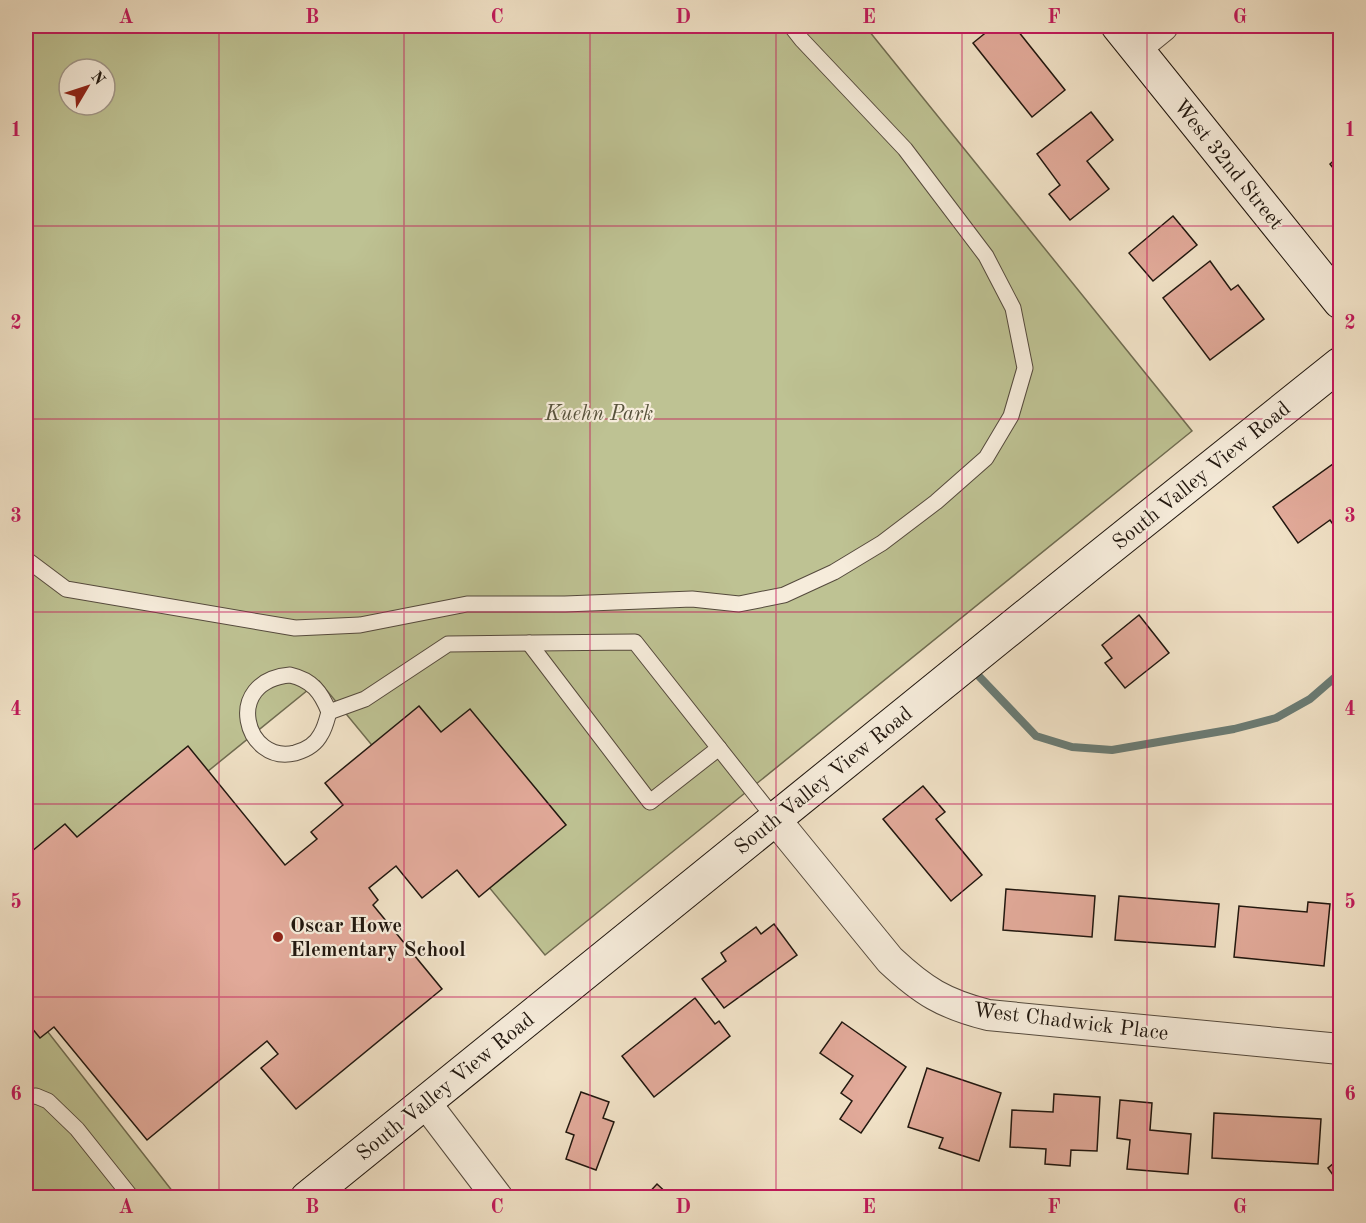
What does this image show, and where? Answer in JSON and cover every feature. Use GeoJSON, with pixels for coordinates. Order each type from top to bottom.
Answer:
{"type":"FeatureCollection","features":[{"type":"Feature","properties":{"kind":"street"},"geometry":{"type":"LineString","coordinates":[[1127,37],[1163,26]]}},
{"type":"Feature","properties":{"kind":"street","name":"West 32nd Street"},"geometry":{"type":"LineString","coordinates":[[1127,37],[1341,302]]}},
{"type":"Feature","properties":{"kind":"street","name":"South Valley View Road"},"geometry":{"type":"LineString","coordinates":[[307,1197],[1341,364]]}},
{"type":"Feature","properties":{"kind":"street","name":"West Chadwick Place"},"geometry":{"type":"LineString","coordinates":[[775,819],[890,960],[910,979],[936,997],[959,1008],[988,1015],[1034,1020],[1341,1049]]}},
{"type":"Feature","properties":{"kind":"street"},"geometry":{"type":"LineString","coordinates":[[425,1102],[498,1197]]}},
{"type":"Feature","properties":{"kind":"lane"},"geometry":{"type":"LineString","coordinates":[[26,559],[66,588],[295,628],[360,625],[466,604],[566,604],[692,599],[739,604],[784,595],[834,572],[882,543],[936,502],[986,458],[1011,416],[1025,368],[1013,308],[986,256],[904,150],[791,26]]}},
{"type":"Feature","properties":{"kind":"lane"},"geometry":{"type":"LineString","coordinates":[[329,712],[365,699],[448,644],[635,642],[775,819]]}},
{"type":"Feature","properties":{"kind":"lane"},"geometry":{"type":"LineString","coordinates":[[529,643],[650,802],[719,748]]}},
{"type":"Feature","properties":{"kind":"lane"},"geometry":{"type":"LineString","coordinates":[[290,675],[303,678],[314,685],[322,695],[329,712],[322,734],[314,743],[303,751],[290,754],[277,753],[255,739],[249,727],[247,714],[249,701],[265,681],[277,676],[290,675]]}},
{"type":"Feature","properties":{"kind":"lane"},"geometry":{"type":"LineString","coordinates":[[26,1097],[36,1096],[48,1101],[77,1129],[132,1197]]}},
{"type":"Feature","properties":{"kind":"green space","name":"Kuehn Park"},"geometry":{"type":"Polygon","coordinates":[[[26,26],[865,26],[1192,431],[545,955],[319,681],[26,919],[26,26]]]}},
{"type":"Feature","properties":{"kind":"green space"},"geometry":{"type":"Polygon","coordinates":[[[26,1004],[177,1197],[26,1197],[26,1004]]]}},
{"type":"Feature","properties":{"kind":"building"},"geometry":{"type":"Polygon","coordinates":[[[994,26],[1014,26],[1065,90],[1032,117],[973,43],[994,26]]]}},
{"type":"Feature","properties":{"kind":"building"},"geometry":{"type":"Polygon","coordinates":[[[1091,112],[1113,140],[1087,161],[1109,189],[1070,220],[1049,194],[1060,185],[1037,154],[1091,112]]]}},
{"type":"Feature","properties":{"kind":"building"},"geometry":{"type":"Polygon","coordinates":[[[1340,155],[1340,177],[1330,164],[1340,155]]]}},
{"type":"Feature","properties":{"kind":"building"},"geometry":{"type":"Polygon","coordinates":[[[1173,216],[1197,245],[1153,281],[1129,253],[1173,216]]]}},
{"type":"Feature","properties":{"kind":"building"},"geometry":{"type":"Polygon","coordinates":[[[1210,261],[1231,290],[1238,285],[1264,319],[1210,360],[1163,298],[1210,261]]]}},
{"type":"Feature","properties":{"kind":"building"},"geometry":{"type":"Polygon","coordinates":[[[1340,459],[1340,532],[1330,520],[1298,543],[1273,507],[1340,459]]]}},
{"type":"Feature","properties":{"kind":"building"},"geometry":{"type":"Polygon","coordinates":[[[1139,615],[1169,653],[1125,688],[1105,663],[1112,658],[1102,645],[1139,615]]]}},
{"type":"Feature","properties":{"kind":"building","name":"Oscar Howe Elementary School"},"geometry":{"type":"Polygon","coordinates":[[[419,706],[441,732],[470,709],[566,825],[479,897],[457,870],[422,898],[396,866],[369,888],[378,900],[373,905],[442,989],[296,1109],[261,1068],[278,1054],[267,1041],[147,1140],[54,1027],[40,1038],[26,1021],[26,856],[65,824],[77,837],[188,746],[285,865],[317,839],[311,832],[343,805],[325,783],[419,706]]]}},
{"type":"Feature","properties":{"kind":"building"},"geometry":{"type":"Polygon","coordinates":[[[923,786],[945,812],[936,819],[982,875],[951,901],[883,819],[923,786]]]}},
{"type":"Feature","properties":{"kind":"building"},"geometry":{"type":"Polygon","coordinates":[[[1006,889],[1095,896],[1092,937],[1003,930],[1006,889]]]}},
{"type":"Feature","properties":{"kind":"building"},"geometry":{"type":"Polygon","coordinates":[[[1119,896],[1219,904],[1215,947],[1115,940],[1119,896]]]}},
{"type":"Feature","properties":{"kind":"building"},"geometry":{"type":"Polygon","coordinates":[[[1308,902],[1330,904],[1324,966],[1234,957],[1239,906],[1307,912],[1308,902]]]}},
{"type":"Feature","properties":{"kind":"building"},"geometry":{"type":"Polygon","coordinates":[[[774,924],[797,955],[724,1008],[702,979],[726,961],[721,953],[756,927],[761,934],[774,924]]]}},
{"type":"Feature","properties":{"kind":"building"},"geometry":{"type":"Polygon","coordinates":[[[695,998],[715,1024],[719,1021],[730,1036],[654,1097],[622,1056],[695,998]]]}},
{"type":"Feature","properties":{"kind":"building"},"geometry":{"type":"Polygon","coordinates":[[[842,1022],[906,1067],[861,1133],[840,1119],[852,1101],[841,1093],[853,1076],[820,1053],[842,1022]]]}},
{"type":"Feature","properties":{"kind":"building"},"geometry":{"type":"Polygon","coordinates":[[[927,1068],[1001,1093],[979,1161],[939,1148],[943,1138],[908,1127],[927,1068]]]}},
{"type":"Feature","properties":{"kind":"building"},"geometry":{"type":"Polygon","coordinates":[[[581,1092],[609,1102],[603,1118],[614,1122],[596,1170],[566,1159],[574,1135],[566,1132],[581,1092]]]}},
{"type":"Feature","properties":{"kind":"building"},"geometry":{"type":"Polygon","coordinates":[[[1054,1094],[1100,1097],[1097,1151],[1071,1150],[1070,1166],[1045,1164],[1046,1149],[1010,1147],[1012,1110],[1053,1112],[1054,1094]]]}},
{"type":"Feature","properties":{"kind":"building"},"geometry":{"type":"Polygon","coordinates":[[[1120,1100],[1152,1103],[1150,1130],[1191,1134],[1188,1174],[1127,1169],[1130,1140],[1117,1138],[1120,1100]]]}},
{"type":"Feature","properties":{"kind":"building"},"geometry":{"type":"Polygon","coordinates":[[[1214,1113],[1321,1119],[1318,1164],[1212,1158],[1214,1113]]]}},
{"type":"Feature","properties":{"kind":"building"},"geometry":{"type":"Polygon","coordinates":[[[1340,1158],[1340,1185],[1328,1168],[1340,1158]]]}},
{"type":"Feature","properties":{"kind":"building"},"geometry":{"type":"Polygon","coordinates":[[[657,1184],[672,1198],[644,1198],[657,1184]]]}},
{"type":"Feature","properties":{"kind":"waterway"},"geometry":{"type":"LineString","coordinates":[[972,669],[1036,736],[1072,747],[1112,750],[1234,729],[1276,718],[1310,699],[1340,673]]}},
{"type":"Feature","properties":{"kind":"place","name":"Oscar Howe Elementary School"},"geometry":{"type":"Point","coordinates":[278,937]}}]}
